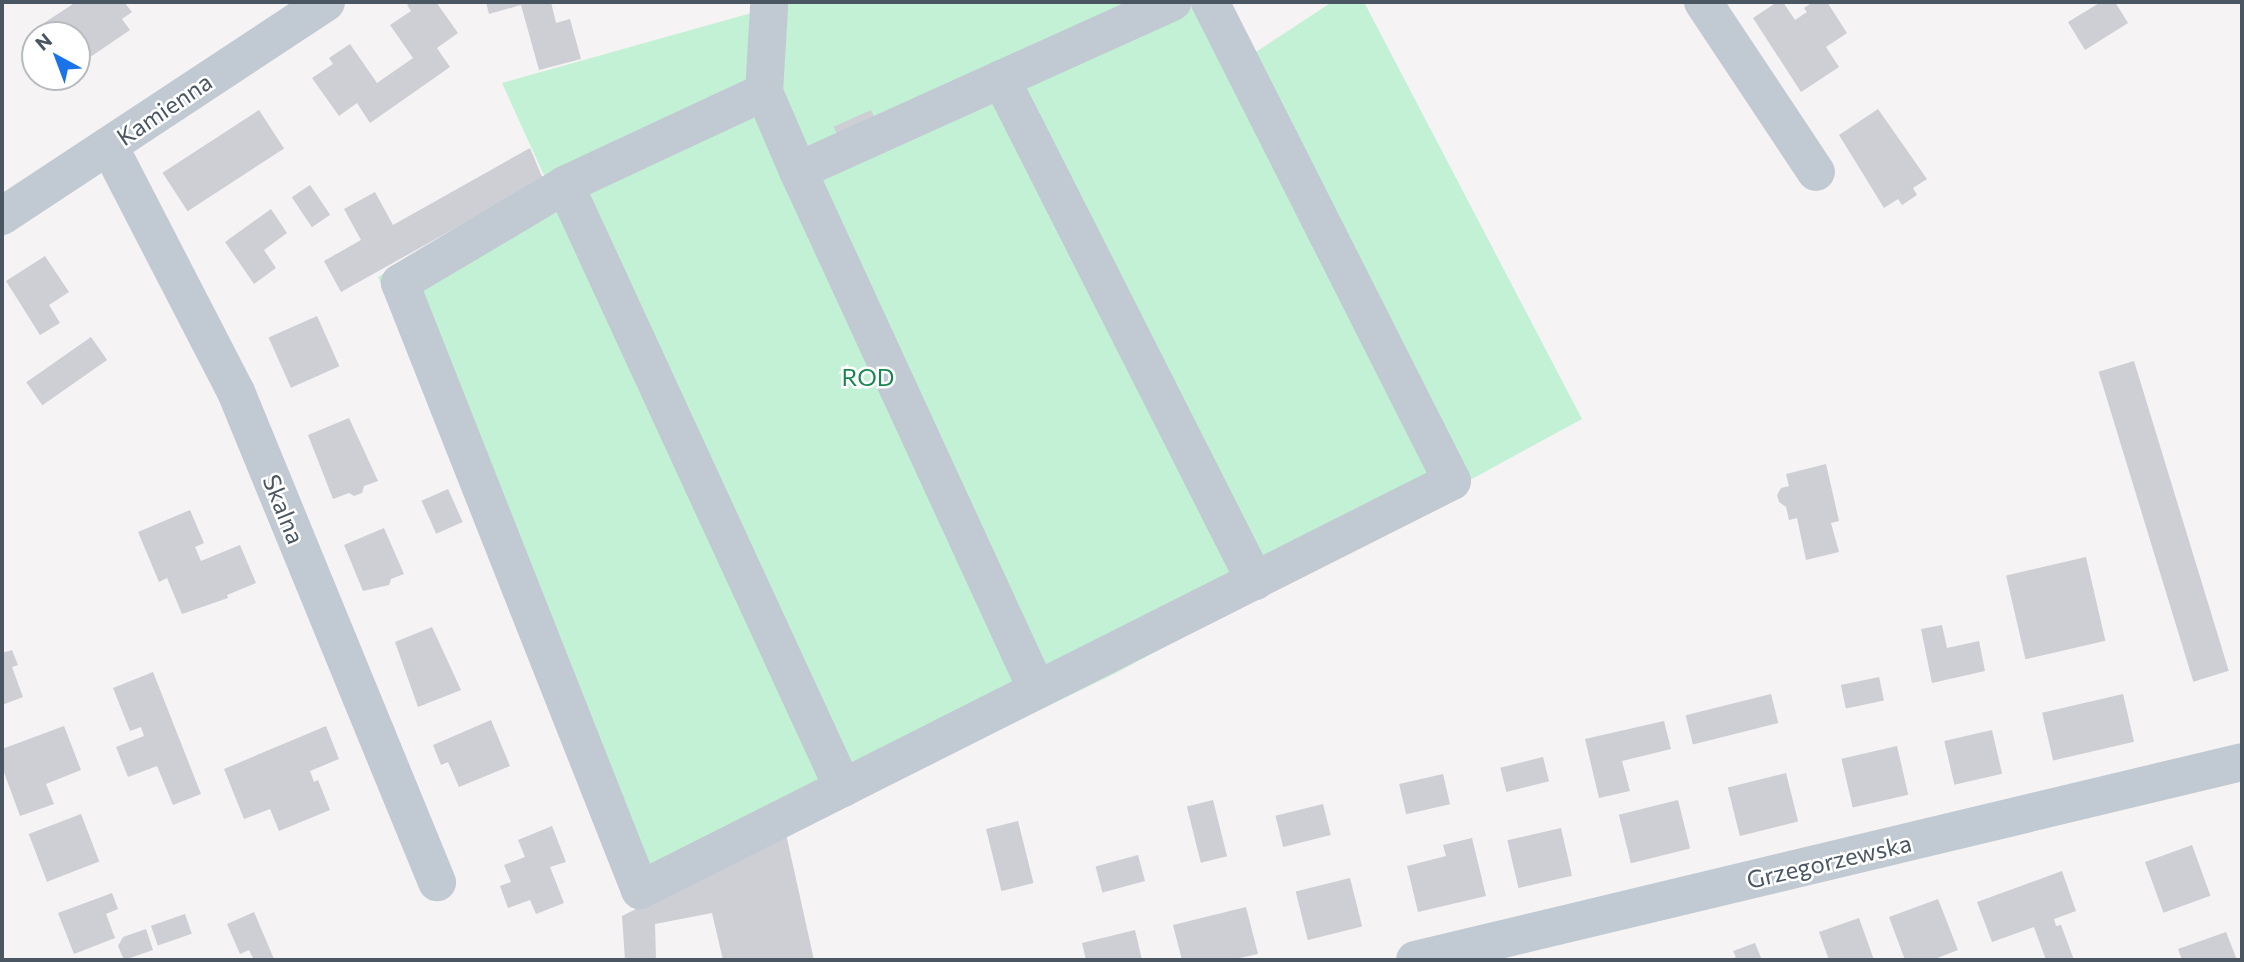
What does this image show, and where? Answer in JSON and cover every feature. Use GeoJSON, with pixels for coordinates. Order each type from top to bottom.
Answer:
{"type":"FeatureCollection","features":[{"type":"Feature","properties":{"kind":"street","name":"Kamienna"},"geometry":{"type":"LineString","coordinates":[[2,216],[326,2]]}},
{"type":"Feature","properties":{"kind":"street"},"geometry":{"type":"LineString","coordinates":[[798,171],[1173,2]]}},
{"type":"Feature","properties":{"kind":"street"},"geometry":{"type":"LineString","coordinates":[[764,92],[565,185],[400,283],[640,890],[1452,481],[1210,2]]}},
{"type":"Feature","properties":{"kind":"street"},"geometry":{"type":"LineString","coordinates":[[1703,2],[1816,172]]}},
{"type":"Feature","properties":{"kind":"street"},"geometry":{"type":"LineString","coordinates":[[769,8],[764,92],[1037,690]]}},
{"type":"Feature","properties":{"kind":"street"},"geometry":{"type":"LineString","coordinates":[[1001,79],[1255,581]]}},
{"type":"Feature","properties":{"kind":"street","name":"Skalna"},"geometry":{"type":"LineString","coordinates":[[109,146],[236,392],[437,882]]}},
{"type":"Feature","properties":{"kind":"street"},"geometry":{"type":"LineString","coordinates":[[565,185],[843,788]]}},
{"type":"Feature","properties":{"kind":"street","name":"Grzegorzewska"},"geometry":{"type":"LineString","coordinates":[[1415,960],[2242,762]]}},
{"type":"Feature","properties":{"kind":"green space","name":"ROD"},"geometry":{"type":"Polygon","coordinates":[[[791,2],[1222,2],[1250,56],[1332,2],[1364,2],[1582,419],[1116,673],[631,908],[378,277],[547,182],[502,83],[791,2]]]}},
{"type":"Feature","properties":{"kind":"building"},"geometry":{"type":"Polygon","coordinates":[[[76,2],[124,2],[132,12],[122,19],[130,30],[91,56],[91,21],[47,21],[76,2]]]}},
{"type":"Feature","properties":{"kind":"building"},"geometry":{"type":"Polygon","coordinates":[[[412,2],[436,2],[458,33],[437,48],[450,67],[370,123],[357,103],[339,116],[312,78],[333,64],[329,58],[350,44],[377,83],[413,58],[390,25],[411,11],[407,5],[412,2]]]}},
{"type":"Feature","properties":{"kind":"building"},"geometry":{"type":"Polygon","coordinates":[[[486,2],[551,2],[556,23],[570,19],[581,59],[539,70],[521,5],[489,14],[486,2]]]}},
{"type":"Feature","properties":{"kind":"building"},"geometry":{"type":"Polygon","coordinates":[[[1777,2],[1783,2],[1795,20],[1807,12],[1804,8],[1813,2],[1827,2],[1847,33],[1826,47],[1839,67],[1801,92],[1753,18],[1777,2]]]}},
{"type":"Feature","properties":{"kind":"building"},"geometry":{"type":"Polygon","coordinates":[[[2101,2],[2115,2],[2128,23],[2085,50],[2068,22],[2101,2]]]}},
{"type":"Feature","properties":{"kind":"building"},"geometry":{"type":"Polygon","coordinates":[[[1878,109],[1927,179],[1913,188],[1917,195],[1902,205],[1898,199],[1884,208],[1839,135],[1878,109]]]}},
{"type":"Feature","properties":{"kind":"building"},"geometry":{"type":"Polygon","coordinates":[[[259,110],[284,149],[188,211],[163,173],[259,110]]]}},
{"type":"Feature","properties":{"kind":"building"},"geometry":{"type":"Polygon","coordinates":[[[871,110],[878,126],[840,142],[834,127],[871,110]]]}},
{"type":"Feature","properties":{"kind":"building"},"geometry":{"type":"Polygon","coordinates":[[[530,148],[543,179],[341,292],[324,261],[361,240],[344,209],[375,192],[393,225],[530,148]]]}},
{"type":"Feature","properties":{"kind":"building"},"geometry":{"type":"Polygon","coordinates":[[[310,185],[330,215],[312,227],[292,197],[310,185]]]}},
{"type":"Feature","properties":{"kind":"building"},"geometry":{"type":"Polygon","coordinates":[[[271,209],[287,233],[264,250],[276,268],[254,284],[225,242],[271,209]]]}},
{"type":"Feature","properties":{"kind":"building"},"geometry":{"type":"Polygon","coordinates":[[[45,256],[69,292],[49,305],[60,323],[40,335],[6,281],[45,256]]]}},
{"type":"Feature","properties":{"kind":"building"},"geometry":{"type":"Polygon","coordinates":[[[317,316],[339,366],[291,388],[269,338],[317,316]]]}},
{"type":"Feature","properties":{"kind":"building"},"geometry":{"type":"Polygon","coordinates":[[[91,337],[107,360],[42,405],[26,382],[91,337]]]}},
{"type":"Feature","properties":{"kind":"building"},"geometry":{"type":"Polygon","coordinates":[[[2134,361],[2229,671],[2193,682],[2099,372],[2134,361]]]}},
{"type":"Feature","properties":{"kind":"building"},"geometry":{"type":"Polygon","coordinates":[[[349,418],[378,481],[364,486],[362,493],[354,496],[349,493],[333,499],[308,435],[349,418]]]}},
{"type":"Feature","properties":{"kind":"building"},"geometry":{"type":"Polygon","coordinates":[[[1826,464],[1839,521],[1831,523],[1839,552],[1806,560],[1797,518],[1789,520],[1786,507],[1779,502],[1777,495],[1781,488],[1789,486],[1786,474],[1826,464]]]}},
{"type":"Feature","properties":{"kind":"building"},"geometry":{"type":"Polygon","coordinates":[[[448,489],[463,522],[436,534],[422,501],[448,489]]]}},
{"type":"Feature","properties":{"kind":"building"},"geometry":{"type":"Polygon","coordinates":[[[190,510],[204,543],[195,547],[201,561],[240,545],[256,583],[227,595],[228,598],[182,614],[167,578],[159,582],[138,532],[190,510]]]}},
{"type":"Feature","properties":{"kind":"building"},"geometry":{"type":"Polygon","coordinates":[[[384,528],[404,574],[391,579],[389,585],[363,591],[344,545],[384,528]]]}},
{"type":"Feature","properties":{"kind":"building"},"geometry":{"type":"Polygon","coordinates":[[[2086,557],[2105,641],[2025,659],[2006,575],[2086,557]]]}},
{"type":"Feature","properties":{"kind":"building"},"geometry":{"type":"Polygon","coordinates":[[[1942,625],[1947,648],[1979,641],[1985,671],[1932,683],[1921,629],[1942,625]]]}},
{"type":"Feature","properties":{"kind":"building"},"geometry":{"type":"Polygon","coordinates":[[[432,627],[461,690],[418,707],[395,642],[432,627]]]}},
{"type":"Feature","properties":{"kind":"building"},"geometry":{"type":"Polygon","coordinates":[[[12,650],[18,665],[12,667],[23,697],[2,705],[2,653],[12,650]]]}},
{"type":"Feature","properties":{"kind":"building"},"geometry":{"type":"Polygon","coordinates":[[[153,672],[201,794],[173,805],[157,766],[128,777],[116,747],[144,736],[141,727],[130,731],[113,688],[153,672]]]}},
{"type":"Feature","properties":{"kind":"building"},"geometry":{"type":"Polygon","coordinates":[[[1879,677],[1884,700],[1846,709],[1841,685],[1879,677]]]}},
{"type":"Feature","properties":{"kind":"building"},"geometry":{"type":"Polygon","coordinates":[[[1771,694],[1778,723],[1693,744],[1686,715],[1771,694]]]}},
{"type":"Feature","properties":{"kind":"building"},"geometry":{"type":"Polygon","coordinates":[[[2123,694],[2134,742],[2053,760],[2042,713],[2123,694]]]}},
{"type":"Feature","properties":{"kind":"building"},"geometry":{"type":"Polygon","coordinates":[[[491,720],[510,766],[459,787],[448,762],[441,765],[433,745],[491,720]]]}},
{"type":"Feature","properties":{"kind":"building"},"geometry":{"type":"Polygon","coordinates":[[[1664,721],[1671,749],[1622,761],[1630,791],[1599,798],[1585,739],[1664,721]]]}},
{"type":"Feature","properties":{"kind":"building"},"geometry":{"type":"Polygon","coordinates":[[[64,726],[81,770],[46,784],[54,804],[20,816],[2,767],[2,749],[64,726]]]}},
{"type":"Feature","properties":{"kind":"building"},"geometry":{"type":"Polygon","coordinates":[[[326,726],[339,759],[310,771],[314,782],[318,780],[330,810],[279,831],[270,809],[244,819],[224,769],[326,726]]]}},
{"type":"Feature","properties":{"kind":"building"},"geometry":{"type":"Polygon","coordinates":[[[1992,730],[2002,774],[1954,785],[1944,741],[1992,730]]]}},
{"type":"Feature","properties":{"kind":"building"},"geometry":{"type":"Polygon","coordinates":[[[1897,746],[1908,795],[1853,808],[1841,759],[1897,746]]]}},
{"type":"Feature","properties":{"kind":"building"},"geometry":{"type":"Polygon","coordinates":[[[1543,757],[1549,781],[1506,792],[1500,768],[1543,757]]]}},
{"type":"Feature","properties":{"kind":"building"},"geometry":{"type":"Polygon","coordinates":[[[1786,773],[1798,822],[1740,836],[1728,788],[1786,773]]]}},
{"type":"Feature","properties":{"kind":"building"},"geometry":{"type":"Polygon","coordinates":[[[1443,774],[1450,804],[1406,814],[1399,784],[1443,774]]]}},
{"type":"Feature","properties":{"kind":"building"},"geometry":{"type":"Polygon","coordinates":[[[1213,800],[1227,856],[1201,863],[1187,807],[1213,800]]]}},
{"type":"Feature","properties":{"kind":"building"},"geometry":{"type":"Polygon","coordinates":[[[1678,800],[1690,849],[1631,863],[1619,815],[1678,800]]]}},
{"type":"Feature","properties":{"kind":"building"},"geometry":{"type":"Polygon","coordinates":[[[1323,804],[1331,835],[1283,847],[1275,816],[1323,804]]]}},
{"type":"Feature","properties":{"kind":"building"},"geometry":{"type":"Polygon","coordinates":[[[81,814],[99,862],[47,882],[29,834],[81,814]]]}},
{"type":"Feature","properties":{"kind":"building"},"geometry":{"type":"Polygon","coordinates":[[[1018,821],[1033,883],[1001,891],[986,829],[1018,821]]]}},
{"type":"Feature","properties":{"kind":"building"},"geometry":{"type":"Polygon","coordinates":[[[552,826],[566,862],[550,867],[564,903],[536,914],[530,900],[508,908],[500,886],[511,882],[504,865],[525,857],[518,840],[552,826]]]}},
{"type":"Feature","properties":{"kind":"building"},"geometry":{"type":"Polygon","coordinates":[[[1561,828],[1572,876],[1518,888],[1507,840],[1561,828]]]}},
{"type":"Feature","properties":{"kind":"building"},"geometry":{"type":"Polygon","coordinates":[[[786,834],[814,960],[723,960],[712,913],[655,924],[656,960],[625,960],[622,916],[786,834]]]}},
{"type":"Feature","properties":{"kind":"building"},"geometry":{"type":"Polygon","coordinates":[[[1472,838],[1486,896],[1418,912],[1407,866],[1446,856],[1443,845],[1472,838]]]}},
{"type":"Feature","properties":{"kind":"building"},"geometry":{"type":"Polygon","coordinates":[[[2192,845],[2210,896],[2163,913],[2145,862],[2192,845]]]}},
{"type":"Feature","properties":{"kind":"building"},"geometry":{"type":"Polygon","coordinates":[[[1138,855],[1145,881],[1102,892],[1095,866],[1138,855]]]}},
{"type":"Feature","properties":{"kind":"building"},"geometry":{"type":"Polygon","coordinates":[[[2062,871],[2076,911],[2054,919],[2056,926],[2061,925],[2074,960],[2046,960],[2034,927],[1992,942],[1977,902],[2062,871]]]}},
{"type":"Feature","properties":{"kind":"building"},"geometry":{"type":"Polygon","coordinates":[[[1350,878],[1362,927],[1308,940],[1296,892],[1350,878]]]}},
{"type":"Feature","properties":{"kind":"building"},"geometry":{"type":"Polygon","coordinates":[[[112,893],[118,909],[106,914],[115,938],[74,954],[58,913],[112,893]]]}},
{"type":"Feature","properties":{"kind":"building"},"geometry":{"type":"Polygon","coordinates":[[[1938,899],[1958,950],[1932,960],[1905,960],[1889,917],[1938,899]]]}},
{"type":"Feature","properties":{"kind":"building"},"geometry":{"type":"Polygon","coordinates":[[[1246,907],[1258,954],[1230,960],[1182,960],[1173,925],[1246,907]]]}},
{"type":"Feature","properties":{"kind":"building"},"geometry":{"type":"Polygon","coordinates":[[[254,912],[274,959],[272,960],[254,960],[249,950],[240,954],[227,924],[254,912]]]}},
{"type":"Feature","properties":{"kind":"building"},"geometry":{"type":"Polygon","coordinates":[[[185,914],[192,934],[158,946],[151,926],[185,914]]]}},
{"type":"Feature","properties":{"kind":"building"},"geometry":{"type":"Polygon","coordinates":[[[1859,918],[1874,960],[1829,960],[1819,932],[1859,918]]]}},
{"type":"Feature","properties":{"kind":"building"},"geometry":{"type":"Polygon","coordinates":[[[146,929],[153,950],[124,960],[118,946],[123,937],[146,929]]]}},
{"type":"Feature","properties":{"kind":"building"},"geometry":{"type":"Polygon","coordinates":[[[1135,930],[1142,960],[1086,960],[1082,943],[1135,930]]]}},
{"type":"Feature","properties":{"kind":"building"},"geometry":{"type":"Polygon","coordinates":[[[2226,932],[2237,960],[2182,960],[2178,949],[2226,932]]]}},
{"type":"Feature","properties":{"kind":"building"},"geometry":{"type":"Polygon","coordinates":[[[1755,943],[1762,960],[1729,960],[1736,957],[1733,951],[1755,943]]]}}]}
